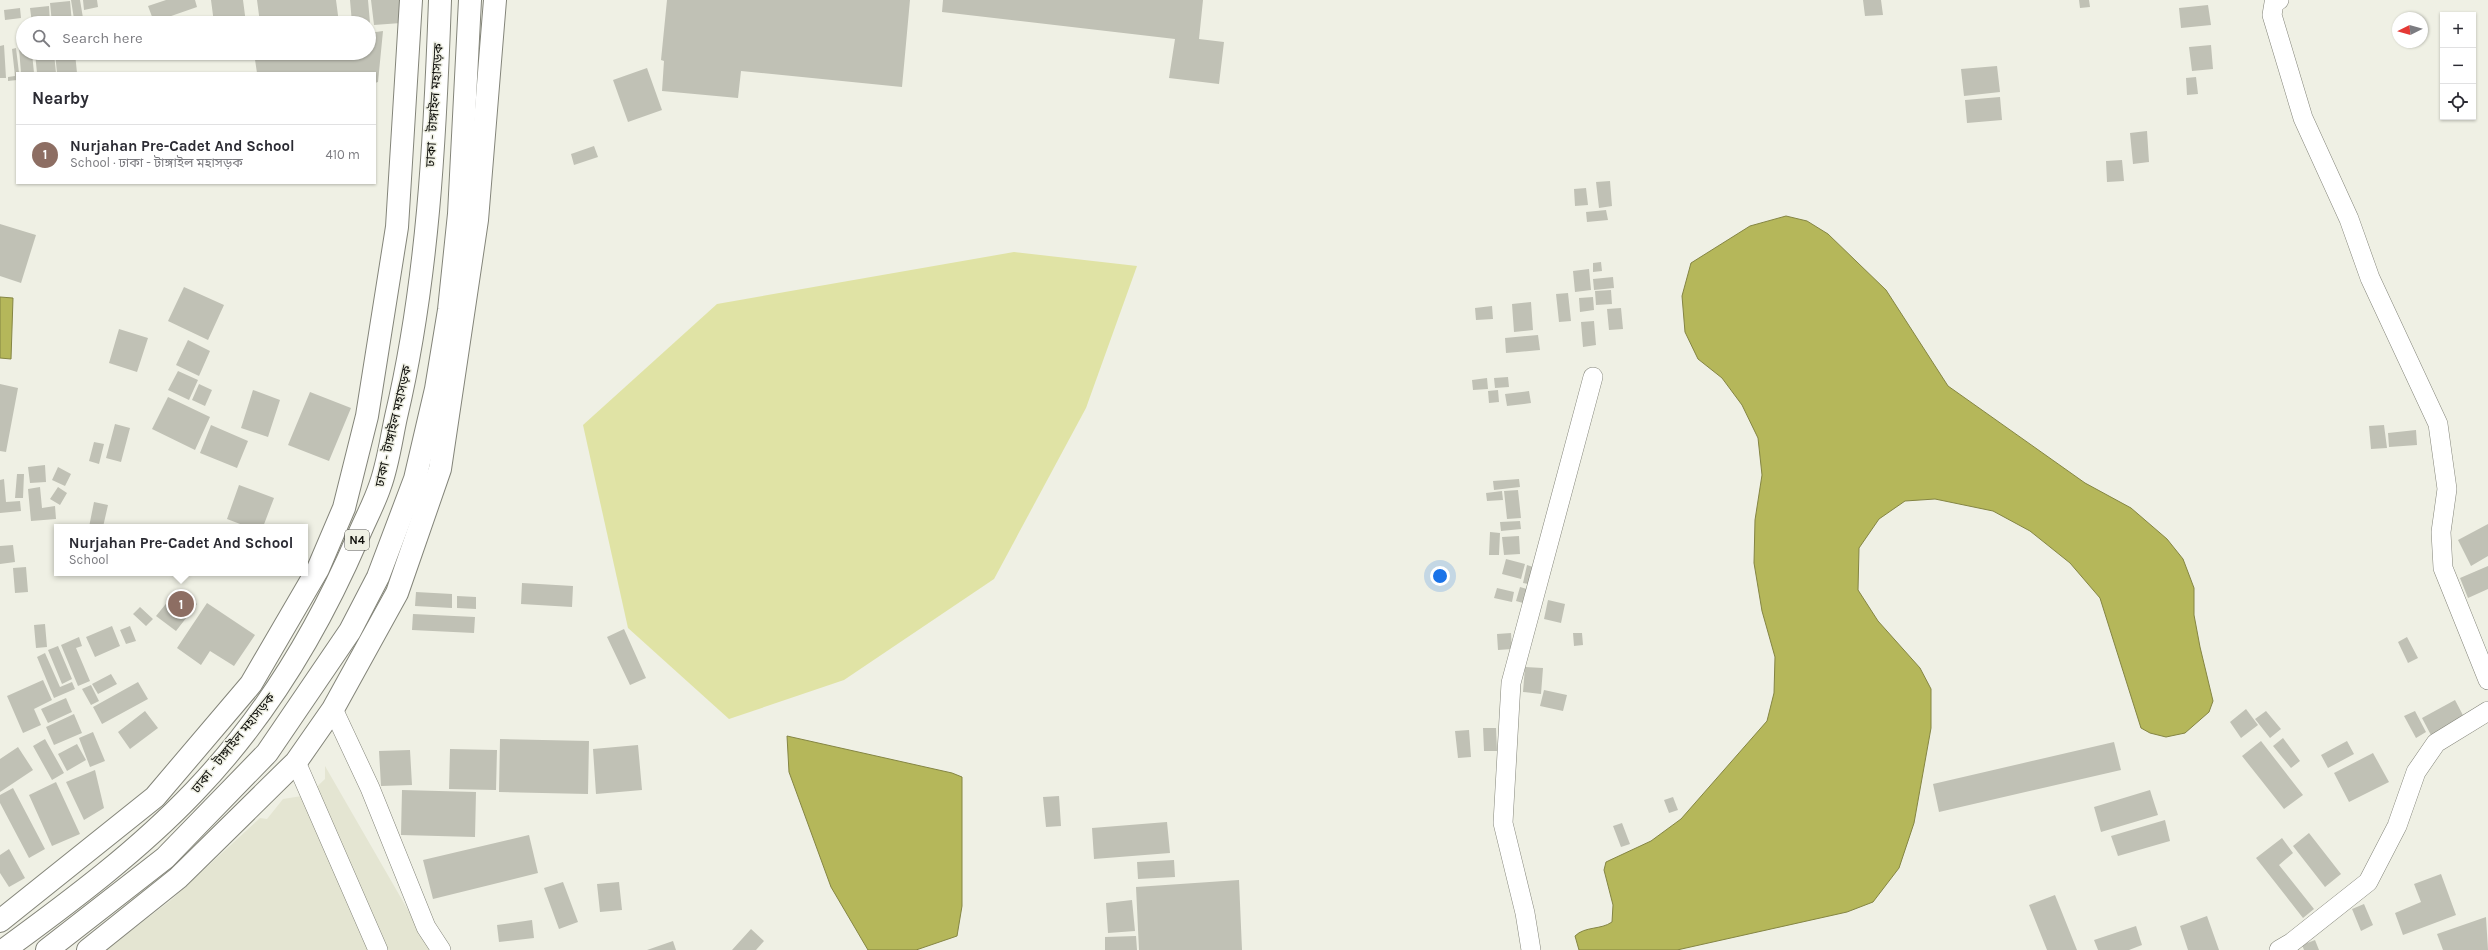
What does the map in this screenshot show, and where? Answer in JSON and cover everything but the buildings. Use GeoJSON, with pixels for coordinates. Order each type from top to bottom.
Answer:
{"type":"FeatureCollection","features":[{"type":"Feature","properties":{"kind":"main road"},"geometry":{"type":"LineString","coordinates":[[0,921],[155,797],[251,684],[318,569],[344,508],[367,416],[397,227],[411,0]]}},
{"type":"Feature","properties":{"kind":"main road","name":"ঢাকা - টাঙ্গাইল মহাসড়ক"},"geometry":{"type":"LineString","coordinates":[[4,950],[102,877],[195,791],[263,709],[322,616],[343,571],[380,486],[417,322],[437,78],[440,0]]}},
{"type":"Feature","properties":{"kind":"main road","name":"ঢাকা - টাঙ্গাইল মহাসড়ক"},"geometry":{"type":"LineString","coordinates":[[47,950],[165,858],[267,753],[350,631],[378,577],[416,480],[436,389],[449,310],[459,214],[470,0]]}},
{"type":"Feature","properties":{"kind":"main road"},"geometry":{"type":"LineString","coordinates":[[88,950],[178,878],[296,762],[333,710],[397,593],[440,469],[478,220],[495,0]]}},
{"type":"Feature","properties":{"kind":"street"},"geometry":{"type":"LineString","coordinates":[[2279,0],[2274,3],[2272,15],[2303,118],[2349,219],[2370,278],[2438,424],[2447,489],[2441,532],[2443,568],[2488,680]]}},
{"type":"Feature","properties":{"kind":"street"},"geometry":{"type":"LineString","coordinates":[[1531,950],[1525,912],[1503,823],[1511,683],[1593,377]]}},
{"type":"Feature","properties":{"kind":"street"},"geometry":{"type":"LineString","coordinates":[[333,710],[370,788],[426,927],[441,950]]}},
{"type":"Feature","properties":{"kind":"street"},"geometry":{"type":"LineString","coordinates":[[2278,950],[2291,943],[2368,882],[2397,826],[2416,772],[2432,748],[2436,743],[2488,711]]}},
{"type":"Feature","properties":{"kind":"street"},"geometry":{"type":"LineString","coordinates":[[296,762],[378,950]]}},
{"type":"Feature","properties":{"kind":"shaded area"},"geometry":{"type":"Polygon","coordinates":[[[1786,216],[1807,221],[1828,234],[1886,290],[1948,386],[2085,483],[2131,508],[2167,539],[2183,559],[2194,588],[2194,615],[2213,701],[2209,712],[2185,733],[2166,737],[2150,733],[2141,728],[2100,598],[2070,563],[2030,531],[1993,511],[1935,499],[1905,501],[1879,519],[1859,548],[1858,590],[1878,621],[1920,668],[1931,689],[1931,728],[1914,823],[1899,868],[1873,902],[1847,912],[1677,950],[1579,950],[1575,936],[1588,929],[1603,926],[1612,922],[1613,905],[1604,870],[1606,862],[1651,841],[1681,819],[1767,721],[1774,693],[1775,657],[1762,611],[1754,563],[1755,520],[1762,475],[1758,438],[1742,405],[1722,378],[1698,359],[1685,332],[1682,296],[1691,263],[1750,226],[1786,216]]]}},
{"type":"Feature","properties":{"kind":"shaded area"},"geometry":{"type":"Polygon","coordinates":[[[0,297],[13,298],[11,359],[0,358],[0,297]]]}},
{"type":"Feature","properties":{"kind":"shaded area"},"geometry":{"type":"Polygon","coordinates":[[[787,736],[952,773],[962,777],[962,906],[957,936],[916,950],[868,950],[831,887],[789,772],[787,736]]]}},
{"type":"Feature","properties":{"kind":"shaded area"},"geometry":{"type":"Polygon","coordinates":[[[325,766],[431,950],[106,950],[171,900],[260,818],[267,819],[283,799],[308,795],[325,779],[325,766]]]}},
{"type":"Feature","properties":{"kind":"green space"},"geometry":{"type":"Polygon","coordinates":[[[1014,252],[1137,266],[1086,408],[994,579],[844,680],[729,719],[628,628],[583,425],[717,304],[1014,252]]]}},
{"type":"Feature","properties":{"kind":"place","name":"Nurjahan Pre-Cadet And School"},"geometry":{"type":"Point","coordinates":[181,604]}}]}
